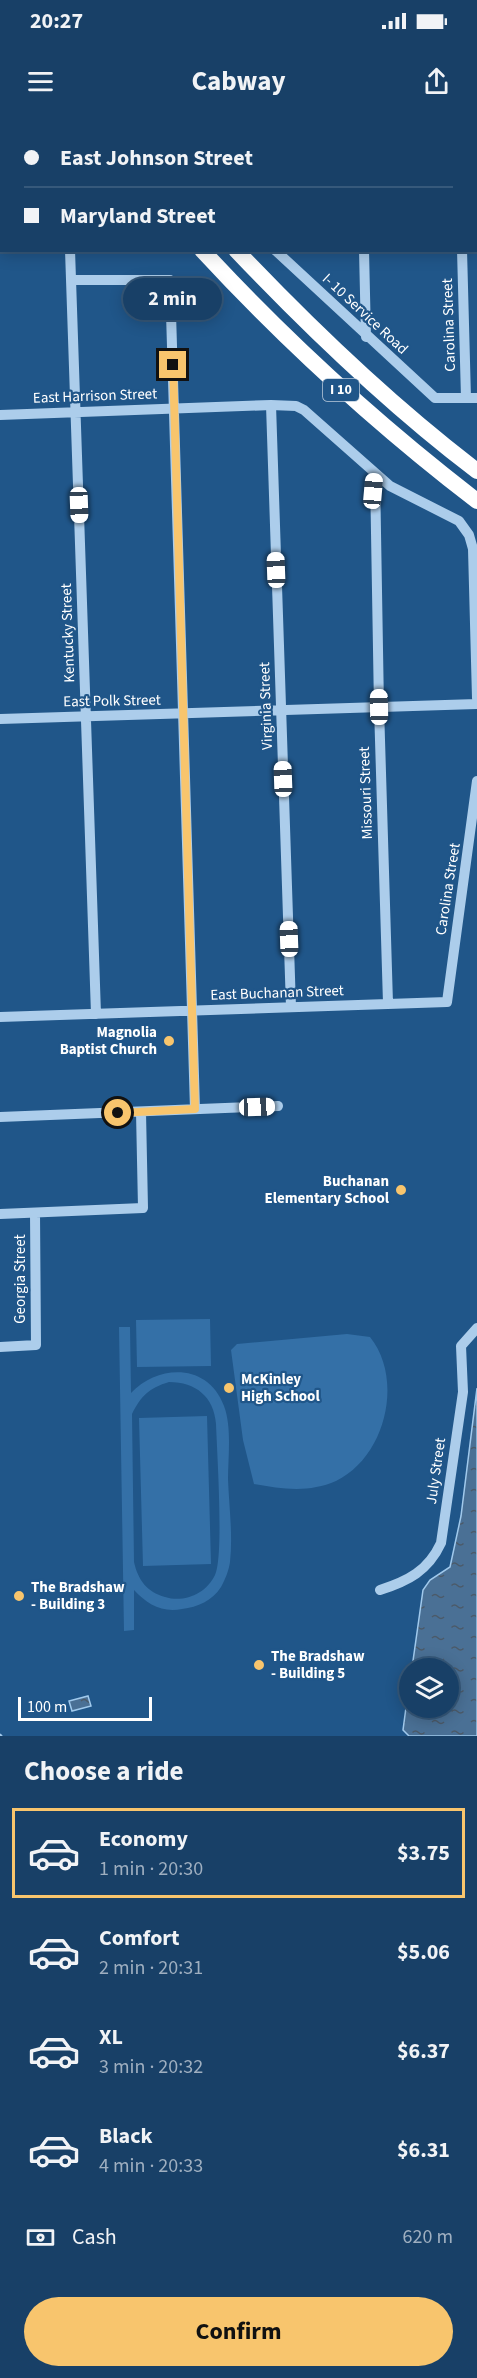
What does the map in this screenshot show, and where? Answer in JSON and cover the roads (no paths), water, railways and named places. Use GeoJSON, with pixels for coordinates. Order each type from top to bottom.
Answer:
{"type":"FeatureCollection","features":[{"type":"Feature","properties":{"kind":"highway"},"geometry":{"type":"LineString","coordinates":[[191,252],[196,258],[217,267]]}},
{"type":"Feature","properties":{"kind":"highway","name":"I 10"},"geometry":{"type":"LineString","coordinates":[[204,252],[325,375],[364,411],[477,501]]}},
{"type":"Feature","properties":{"kind":"highway","name":"I 10"},"geometry":{"type":"LineString","coordinates":[[238,252],[294,310],[400,408],[477,471]]}},
{"type":"Feature","properties":{"kind":"highway"},"geometry":{"type":"LineString","coordinates":[[400,408],[477,459]]}},
{"type":"Feature","properties":{"kind":"street","name":"Kentucky Street"},"geometry":{"type":"LineString","coordinates":[[70,252],[96,1014]]}},
{"type":"Feature","properties":{"kind":"street","name":"I- 10 Service Road"},"geometry":{"type":"LineString","coordinates":[[277,252],[366,337],[435,398],[472,398]]}},
{"type":"Feature","properties":{"kind":"street"},"geometry":{"type":"LineString","coordinates":[[364,252],[366,337]]}},
{"type":"Feature","properties":{"kind":"street","name":"Carolina Street"},"geometry":{"type":"LineString","coordinates":[[462,252],[472,398]]}},
{"type":"Feature","properties":{"kind":"street"},"geometry":{"type":"LineString","coordinates":[[71,280],[170,280],[195,1109]]}},
{"type":"Feature","properties":{"kind":"street","name":"East Harrison Street"},"geometry":{"type":"LineString","coordinates":[[0,415],[271,405],[296,406],[304,410],[375,474],[408,496],[459,522],[469,535],[474,557],[477,698]]}},
{"type":"Feature","properties":{"kind":"street","name":"Virginia Street"},"geometry":{"type":"LineString","coordinates":[[271,405],[291,1007]]}},
{"type":"Feature","properties":{"kind":"street","name":"Missouri Street"},"geometry":{"type":"LineString","coordinates":[[375,474],[388,1004]]}},
{"type":"Feature","properties":{"kind":"street","name":"East Polk Street"},"geometry":{"type":"LineString","coordinates":[[0,719],[477,704]]}},
{"type":"Feature","properties":{"kind":"street","name":"Carolina Street"},"geometry":{"type":"LineString","coordinates":[[447,1002],[477,781]]}},
{"type":"Feature","properties":{"kind":"street","name":"East Buchanan Street"},"geometry":{"type":"LineString","coordinates":[[0,1017],[447,1002]]}},
{"type":"Feature","properties":{"kind":"street"},"geometry":{"type":"LineString","coordinates":[[0,1117],[278,1106]]}},
{"type":"Feature","properties":{"kind":"street"},"geometry":{"type":"LineString","coordinates":[[0,1214],[143,1208],[141,1112]]}},
{"type":"Feature","properties":{"kind":"street","name":"Georgia Street"},"geometry":{"type":"LineString","coordinates":[[0,1347],[36,1345],[35,1213]]}},
{"type":"Feature","properties":{"kind":"street","name":"July Street"},"geometry":{"type":"LineString","coordinates":[[380,1590],[418,1574],[431,1561],[441,1543],[462,1392],[461,1346],[477,1328]]}},
{"type":"Feature","properties":{"kind":"water"},"geometry":{"type":"Polygon","coordinates":[[[477,1388],[477,1736],[409,1736],[403,1730],[405,1718],[459,1718],[459,1658],[413,1658],[423,1590],[430,1580],[450,1567],[461,1516],[477,1388]]]}},
{"type":"Feature","properties":{"kind":"water"},"geometry":{"type":"Polygon","coordinates":[[[88,1696],[91,1706],[72,1711],[69,1701],[88,1696]]]}},
{"type":"Feature","properties":{"kind":"place","name":"Magnolia Baptist Church"},"geometry":{"type":"Point","coordinates":[169,1041]}},
{"type":"Feature","properties":{"kind":"place","name":"Buchanan Elementary School"},"geometry":{"type":"Point","coordinates":[401,1190]}},
{"type":"Feature","properties":{"kind":"place","name":"McKinley High School"},"geometry":{"type":"Point","coordinates":[229,1388]}},
{"type":"Feature","properties":{"kind":"place","name":"The Bradshaw - Building 3"},"geometry":{"type":"Point","coordinates":[19,1596]}},
{"type":"Feature","properties":{"kind":"place","name":"The Bradshaw - Building 5"},"geometry":{"type":"Point","coordinates":[259,1665]}}]}
